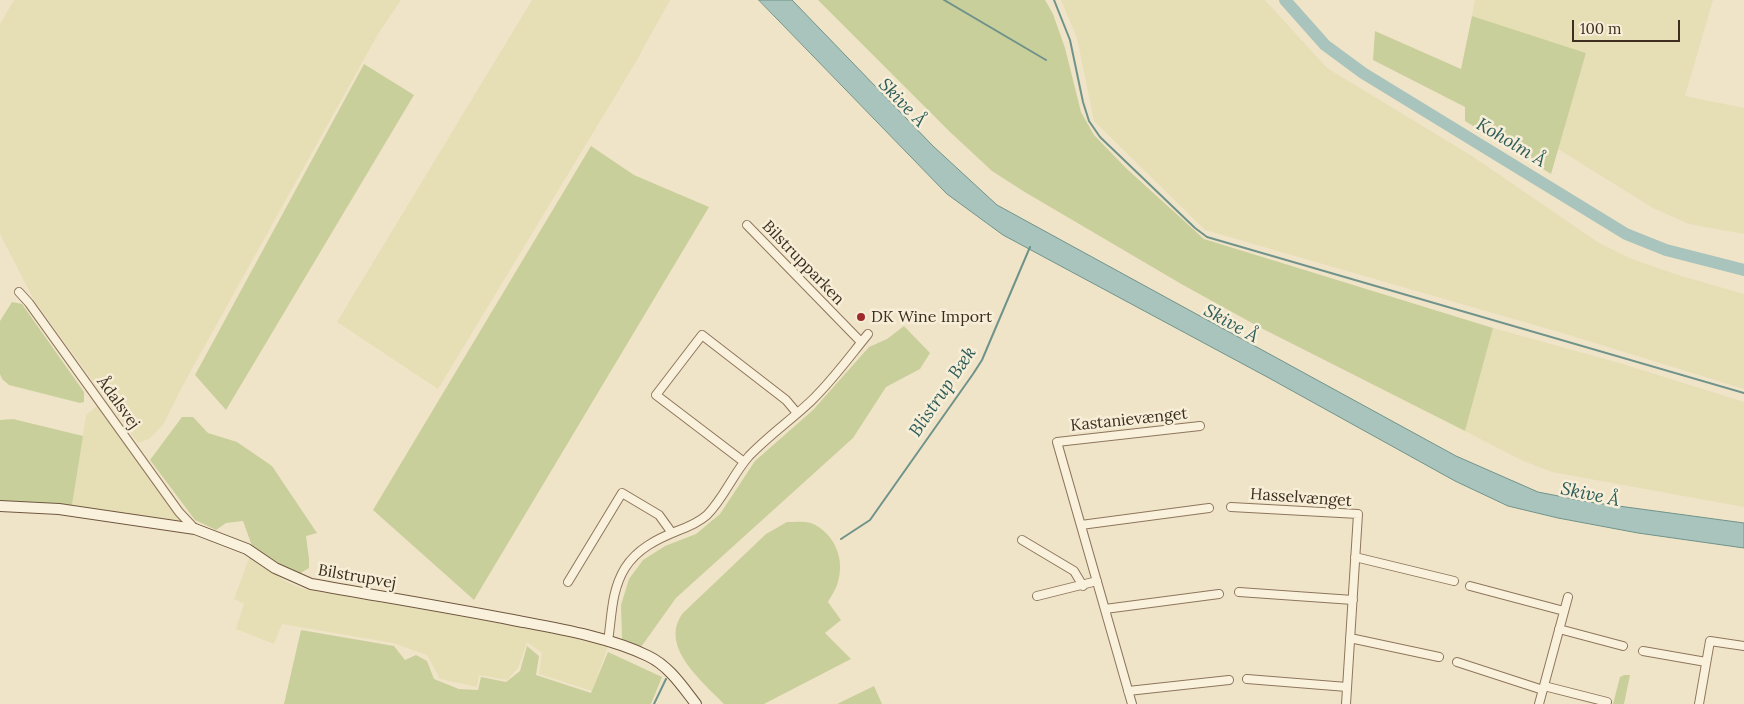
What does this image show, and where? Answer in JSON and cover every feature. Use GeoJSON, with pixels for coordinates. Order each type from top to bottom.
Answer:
{"type":"FeatureCollection","features":[{"type":"Feature","properties":{"kind":"street","name":"Bilstrupparken"},"geometry":{"type":"LineString","coordinates":[[747,224],[861,342]]}},
{"type":"Feature","properties":{"kind":"street","name":"Ådalsvej"},"geometry":{"type":"LineString","coordinates":[[19,292],[29,302],[179,512],[196,529]]}},
{"type":"Feature","properties":{"kind":"street"},"geometry":{"type":"LineString","coordinates":[[608,642],[613,598],[617,582],[626,567],[638,553],[652,543],[706,517],[715,507],[744,462],[777,429],[822,390],[868,334]]}},
{"type":"Feature","properties":{"kind":"street"},"geometry":{"type":"LineString","coordinates":[[744,462],[656,395],[702,336],[786,400],[797,413]]}},
{"type":"Feature","properties":{"kind":"street","name":"Kastanievænget"},"geometry":{"type":"LineString","coordinates":[[1132,704],[1057,442],[1200,426]]}},
{"type":"Feature","properties":{"kind":"street"},"geometry":{"type":"LineString","coordinates":[[568,582],[622,493],[659,515],[672,533]]}},
{"type":"Feature","properties":{"kind":"street","name":"Bilstrupvej"},"geometry":{"type":"LineString","coordinates":[[0,506],[59,509],[196,529],[247,549],[275,568],[311,584],[565,630],[608,642],[648,656],[660,663],[672,673],[696,704]]}},
{"type":"Feature","properties":{"kind":"street","name":"Hasselvænget"},"geometry":{"type":"LineString","coordinates":[[1230,507],[1358,514],[1346,704]]}},
{"type":"Feature","properties":{"kind":"street"},"geometry":{"type":"LineString","coordinates":[[1080,525],[1209,508]]}},
{"type":"Feature","properties":{"kind":"street"},"geometry":{"type":"LineString","coordinates":[[1022,540],[1074,571],[1083,586]]}},
{"type":"Feature","properties":{"kind":"street"},"geometry":{"type":"LineString","coordinates":[[1356,558],[1454,581]]}},
{"type":"Feature","properties":{"kind":"street"},"geometry":{"type":"LineString","coordinates":[[1037,596],[1097,581]]}},
{"type":"Feature","properties":{"kind":"street"},"geometry":{"type":"LineString","coordinates":[[1470,586],[1564,611]]}},
{"type":"Feature","properties":{"kind":"street"},"geometry":{"type":"LineString","coordinates":[[1239,592],[1352,600]]}},
{"type":"Feature","properties":{"kind":"street"},"geometry":{"type":"LineString","coordinates":[[1105,609],[1219,594]]}},
{"type":"Feature","properties":{"kind":"street"},"geometry":{"type":"LineString","coordinates":[[1539,704],[1568,596]]}},
{"type":"Feature","properties":{"kind":"street"},"geometry":{"type":"LineString","coordinates":[[1559,629],[1623,646]]}},
{"type":"Feature","properties":{"kind":"street"},"geometry":{"type":"LineString","coordinates":[[1350,638],[1439,657]]}},
{"type":"Feature","properties":{"kind":"street"},"geometry":{"type":"LineString","coordinates":[[1699,704],[1710,641],[1744,646]]}},
{"type":"Feature","properties":{"kind":"street"},"geometry":{"type":"LineString","coordinates":[[1643,651],[1706,662]]}},
{"type":"Feature","properties":{"kind":"street"},"geometry":{"type":"LineString","coordinates":[[1457,662],[1543,688],[1607,702]]}},
{"type":"Feature","properties":{"kind":"street"},"geometry":{"type":"LineString","coordinates":[[1247,679],[1347,687]]}},
{"type":"Feature","properties":{"kind":"street"},"geometry":{"type":"LineString","coordinates":[[1128,692],[1229,680]]}},
{"type":"Feature","properties":{"kind":"shaded area"},"geometry":{"type":"Polygon","coordinates":[[[14,0],[401,0],[378,34],[183,385],[163,425],[149,439],[138,443],[34,300],[0,234],[0,24],[14,0]]]}},
{"type":"Feature","properties":{"kind":"shaded area"},"geometry":{"type":"Polygon","coordinates":[[[532,0],[670,0],[634,65],[438,389],[337,322],[532,0]]]}},
{"type":"Feature","properties":{"kind":"shaded area"},"geometry":{"type":"Polygon","coordinates":[[[1061,0],[1265,0],[1327,68],[1472,156],[1599,243],[1632,259],[1678,275],[1744,294],[1744,389],[1569,335],[1205,230],[1094,121],[1077,38],[1061,0]]]}},
{"type":"Feature","properties":{"kind":"shaded area"},"geometry":{"type":"Polygon","coordinates":[[[1475,0],[1713,0],[1685,96],[1744,108],[1744,234],[1689,224],[1653,208],[1558,149],[1586,53],[1472,16],[1475,0]]]}},
{"type":"Feature","properties":{"kind":"shaded area"},"geometry":{"type":"Polygon","coordinates":[[[1493,328],[1623,364],[1744,402],[1744,507],[1552,472],[1523,461],[1465,431],[1493,328]]]}},
{"type":"Feature","properties":{"kind":"shaded area"},"geometry":{"type":"Polygon","coordinates":[[[98,405],[181,519],[178,524],[72,505],[86,415],[98,405]]]}},
{"type":"Feature","properties":{"kind":"shaded area"},"geometry":{"type":"Polygon","coordinates":[[[250,556],[287,582],[303,589],[563,634],[608,646],[592,691],[539,674],[542,653],[527,642],[518,668],[507,680],[479,675],[477,687],[440,679],[427,655],[393,643],[282,624],[274,644],[236,629],[244,604],[234,599],[250,556]]]}},
{"type":"Feature","properties":{"kind":"green space"},"geometry":{"type":"Polygon","coordinates":[[[818,0],[1045,0],[1053,14],[1065,48],[1081,112],[1094,135],[1127,169],[1204,239],[1493,328],[1465,431],[1261,328],[1183,285],[992,171],[950,132],[818,0]]]}},
{"type":"Feature","properties":{"kind":"green space"},"geometry":{"type":"Polygon","coordinates":[[[1472,16],[1586,53],[1551,174],[1465,121],[1465,107],[1373,60],[1375,31],[1461,69],[1472,16]]]}},
{"type":"Feature","properties":{"kind":"green space"},"geometry":{"type":"Polygon","coordinates":[[[364,64],[414,95],[226,410],[195,375],[364,64]]]}},
{"type":"Feature","properties":{"kind":"green space"},"geometry":{"type":"Polygon","coordinates":[[[591,146],[634,175],[709,207],[474,600],[373,510],[591,146]]]}},
{"type":"Feature","properties":{"kind":"green space"},"geometry":{"type":"Polygon","coordinates":[[[12,302],[22,304],[84,392],[84,402],[80,403],[9,385],[2,379],[0,374],[0,321],[12,302]]]}},
{"type":"Feature","properties":{"kind":"green space"},"geometry":{"type":"Polygon","coordinates":[[[904,326],[930,353],[920,369],[886,387],[853,438],[676,598],[641,647],[622,639],[621,605],[629,579],[643,560],[665,546],[696,534],[720,514],[755,461],[813,410],[869,347],[887,339],[904,326]]]}},
{"type":"Feature","properties":{"kind":"green space"},"geometry":{"type":"Polygon","coordinates":[[[182,417],[193,417],[208,433],[237,442],[272,466],[317,533],[306,536],[309,568],[297,575],[252,546],[243,521],[226,523],[216,530],[195,520],[150,460],[182,417]]]}},
{"type":"Feature","properties":{"kind":"green space"},"geometry":{"type":"Polygon","coordinates":[[[13,419],[83,436],[72,505],[0,502],[0,420],[13,419]]]}},
{"type":"Feature","properties":{"kind":"green space"},"geometry":{"type":"Polygon","coordinates":[[[787,522],[811,523],[826,533],[836,548],[840,566],[839,576],[836,587],[828,602],[841,620],[825,633],[851,659],[764,704],[724,704],[686,662],[679,650],[676,638],[677,625],[683,613],[766,534],[787,522]]]}},
{"type":"Feature","properties":{"kind":"green space"},"geometry":{"type":"Polygon","coordinates":[[[301,630],[394,646],[405,660],[416,655],[427,661],[434,679],[459,689],[478,690],[481,677],[506,682],[520,671],[527,646],[539,656],[536,675],[591,693],[608,652],[662,677],[651,704],[284,704],[301,630]]]}},
{"type":"Feature","properties":{"kind":"green space"},"geometry":{"type":"Polygon","coordinates":[[[1630,675],[1624,704],[1613,704],[1620,677],[1630,675]]]}},
{"type":"Feature","properties":{"kind":"green space"},"geometry":{"type":"Polygon","coordinates":[[[874,686],[882,704],[837,704],[874,686]]]}},
{"type":"Feature","properties":{"kind":"water"},"geometry":{"type":"Polygon","coordinates":[[[759,0],[792,0],[933,146],[997,205],[1456,456],[1538,492],[1589,502],[1744,523],[1744,548],[1638,533],[1558,518],[1508,506],[1455,481],[1269,378],[1003,235],[947,194],[759,0]]]}},
{"type":"Feature","properties":{"kind":"waterway"},"geometry":{"type":"LineString","coordinates":[[944,0],[1046,60]]}},
{"type":"Feature","properties":{"kind":"waterway"},"geometry":{"type":"LineString","coordinates":[[1054,0],[1070,40],[1083,102],[1089,121],[1100,137],[1195,228],[1207,237],[1744,393]]}},
{"type":"Feature","properties":{"kind":"waterway","name":"Koholm Å"},"geometry":{"type":"LineString","coordinates":[[1285,0],[1325,45],[1363,73],[1626,234],[1666,250],[1744,270]]}},
{"type":"Feature","properties":{"kind":"waterway","name":"Blistrup Bæk"},"geometry":{"type":"LineString","coordinates":[[841,539],[870,520],[973,374],[982,360],[1030,247]]}},
{"type":"Feature","properties":{"kind":"waterway","name":"Blistrup Bæk"},"geometry":{"type":"LineString","coordinates":[[654,704],[666,679]]}},
{"type":"Feature","properties":{"kind":"place","name":"DK Wine Import"},"geometry":{"type":"Point","coordinates":[861,317]}},
{"type":"Feature","properties":{"kind":"water label","name":"Skive Å"},"geometry":{"type":"Point","coordinates":[902,103]}},
{"type":"Feature","properties":{"kind":"water label","name":"Skive Å"},"geometry":{"type":"Point","coordinates":[1231,324]}},
{"type":"Feature","properties":{"kind":"water label","name":"Skive Å"},"geometry":{"type":"Point","coordinates":[1590,495]}}]}
